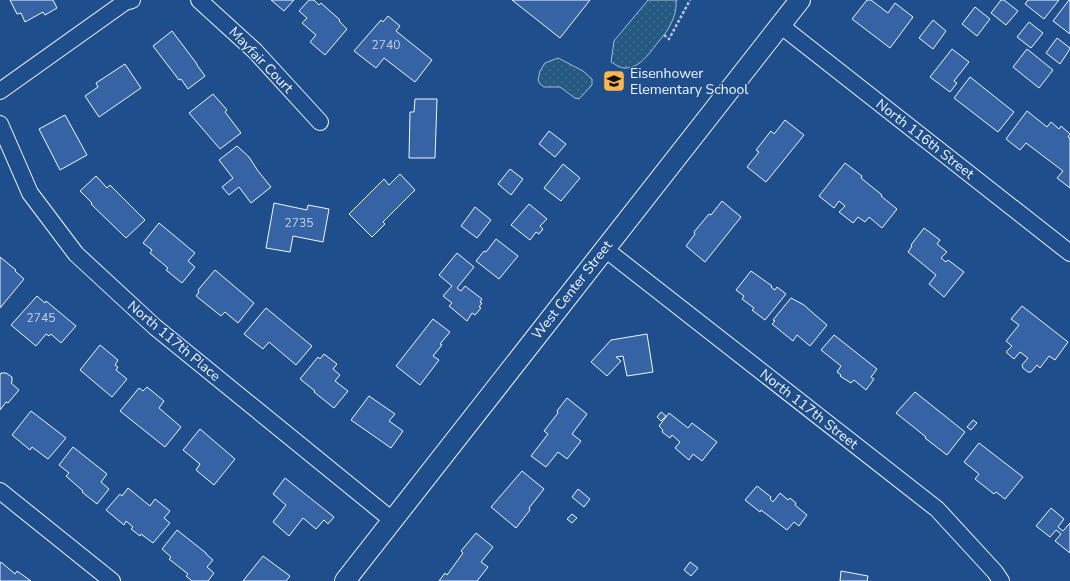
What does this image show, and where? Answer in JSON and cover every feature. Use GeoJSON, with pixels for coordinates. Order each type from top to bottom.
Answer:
{"type":"FeatureCollection","features":[{"type":"Feature","properties":{"kind":"street"},"geometry":{"type":"LineString","coordinates":[[0,91],[125,2],[132,0]]}},
{"type":"Feature","properties":{"kind":"street","name":"Mayfair Court"},"geometry":{"type":"LineString","coordinates":[[199,0],[255,50],[320,122]]}},
{"type":"Feature","properties":{"kind":"street","name":"West Center Street"},"geometry":{"type":"LineString","coordinates":[[345,581],[800,0]]}},
{"type":"Feature","properties":{"kind":"street","name":"North 116th Street"},"geometry":{"type":"LineString","coordinates":[[780,25],[1070,253]]}},
{"type":"Feature","properties":{"kind":"street","name":"North 117th Place"},"geometry":{"type":"LineString","coordinates":[[0,124],[30,193],[76,254],[155,327],[392,520]]}},
{"type":"Feature","properties":{"kind":"street","name":"North 117th Street"},"geometry":{"type":"LineString","coordinates":[[605,249],[937,509],[995,572],[1001,581]]}},
{"type":"Feature","properties":{"kind":"street"},"geometry":{"type":"LineString","coordinates":[[0,492],[112,581]]}},
{"type":"Feature","properties":{"kind":"path"},"geometry":{"type":"LineString","coordinates":[[664,35],[669,39],[690,0]]}},
{"type":"Feature","properties":{"kind":"shaded area"},"geometry":{"type":"Polygon","coordinates":[[[648,0],[677,0],[673,19],[666,32],[645,59],[631,67],[620,67],[611,62],[614,41],[648,0]]]}},
{"type":"Feature","properties":{"kind":"shaded area"},"geometry":{"type":"Polygon","coordinates":[[[558,58],[583,71],[592,79],[592,85],[579,99],[575,98],[560,87],[544,87],[540,84],[538,80],[540,71],[545,63],[558,58]]]}},
{"type":"Feature","properties":{"kind":"building"},"geometry":{"type":"Polygon","coordinates":[[[10,0],[53,0],[57,8],[45,15],[43,12],[25,22],[21,13],[17,14],[10,0]]]}},
{"type":"Feature","properties":{"kind":"building"},"geometry":{"type":"Polygon","coordinates":[[[271,0],[294,0],[284,11],[271,0]]]}},
{"type":"Feature","properties":{"kind":"building"},"geometry":{"type":"Polygon","coordinates":[[[309,0],[314,0],[319,5],[321,3],[340,20],[339,21],[347,29],[325,55],[310,42],[316,35],[302,23],[307,18],[299,11],[309,0]]]}},
{"type":"Feature","properties":{"kind":"building"},"geometry":{"type":"Polygon","coordinates":[[[512,0],[590,0],[560,38],[512,0]]]}},
{"type":"Feature","properties":{"kind":"building"},"geometry":{"type":"Polygon","coordinates":[[[867,0],[871,0],[888,13],[895,3],[913,17],[890,48],[852,19],[867,0]]]}},
{"type":"Feature","properties":{"kind":"building"},"geometry":{"type":"Polygon","coordinates":[[[1001,0],[1004,0],[1018,11],[1006,25],[991,13],[1001,0]]]}},
{"type":"Feature","properties":{"kind":"building"},"geometry":{"type":"Polygon","coordinates":[[[1028,0],[1059,0],[1044,19],[1025,4],[1028,0]]]}},
{"type":"Feature","properties":{"kind":"building"},"geometry":{"type":"Polygon","coordinates":[[[1070,0],[1070,34],[1053,21],[1070,0]]]}},
{"type":"Feature","properties":{"kind":"building"},"geometry":{"type":"Polygon","coordinates":[[[975,7],[990,19],[977,36],[962,24],[975,7]]]}},
{"type":"Feature","properties":{"kind":"building"},"geometry":{"type":"Polygon","coordinates":[[[388,16],[400,26],[396,31],[432,60],[415,82],[384,58],[376,68],[354,51],[381,20],[383,22],[388,16]]]}},
{"type":"Feature","properties":{"kind":"building"},"geometry":{"type":"Polygon","coordinates":[[[933,20],[946,31],[933,49],[919,38],[933,20]]]}},
{"type":"Feature","properties":{"kind":"building"},"geometry":{"type":"Polygon","coordinates":[[[1029,22],[1043,33],[1031,48],[1017,37],[1029,22]]]}},
{"type":"Feature","properties":{"kind":"building"},"geometry":{"type":"Polygon","coordinates":[[[172,31],[205,76],[188,89],[181,79],[179,80],[153,46],[172,31]]]}},
{"type":"Feature","properties":{"kind":"building"},"geometry":{"type":"Polygon","coordinates":[[[1057,38],[1070,48],[1060,64],[1046,53],[1057,38]]]}},
{"type":"Feature","properties":{"kind":"building"},"geometry":{"type":"Polygon","coordinates":[[[952,49],[969,62],[954,81],[957,83],[950,92],[930,77],[952,49]]]}},
{"type":"Feature","properties":{"kind":"building"},"geometry":{"type":"Polygon","coordinates":[[[1027,49],[1053,70],[1039,88],[1013,67],[1027,49]]]}},
{"type":"Feature","properties":{"kind":"building"},"geometry":{"type":"Polygon","coordinates":[[[125,64],[141,88],[99,117],[85,96],[98,87],[96,83],[125,64]]]}},
{"type":"Feature","properties":{"kind":"building"},"geometry":{"type":"Polygon","coordinates":[[[970,77],[1014,112],[998,132],[954,98],[970,77]]]}},
{"type":"Feature","properties":{"kind":"building"},"geometry":{"type":"Polygon","coordinates":[[[213,94],[227,110],[225,112],[241,133],[220,149],[189,113],[213,94]]]}},
{"type":"Feature","properties":{"kind":"building"},"geometry":{"type":"Polygon","coordinates":[[[415,99],[437,99],[435,158],[409,158],[410,112],[414,112],[415,99]]]}},
{"type":"Feature","properties":{"kind":"building"},"geometry":{"type":"Polygon","coordinates":[[[1027,111],[1047,127],[1051,122],[1059,129],[1061,126],[1070,134],[1068,137],[1070,138],[1070,188],[1057,178],[1063,171],[1026,143],[1020,150],[1006,139],[1027,111]]]}},
{"type":"Feature","properties":{"kind":"building"},"geometry":{"type":"Polygon","coordinates":[[[65,115],[87,155],[60,170],[39,129],[65,115]]]}},
{"type":"Feature","properties":{"kind":"building"},"geometry":{"type":"Polygon","coordinates":[[[785,120],[804,135],[766,182],[747,167],[759,152],[756,150],[771,131],[774,134],[785,120]]]}},
{"type":"Feature","properties":{"kind":"building"},"geometry":{"type":"Polygon","coordinates":[[[549,131],[566,144],[555,157],[539,144],[549,131]]]}},
{"type":"Feature","properties":{"kind":"building"},"geometry":{"type":"Polygon","coordinates":[[[237,146],[249,157],[271,187],[251,203],[239,187],[229,195],[222,187],[233,178],[219,160],[237,146]]]}},
{"type":"Feature","properties":{"kind":"building"},"geometry":{"type":"Polygon","coordinates":[[[845,163],[862,176],[861,178],[897,209],[882,228],[869,217],[865,222],[858,217],[853,223],[839,212],[845,206],[839,201],[834,208],[819,196],[845,163]]]}},
{"type":"Feature","properties":{"kind":"building"},"geometry":{"type":"Polygon","coordinates":[[[563,164],[580,178],[561,201],[544,188],[563,164]]]}},
{"type":"Feature","properties":{"kind":"building"},"geometry":{"type":"Polygon","coordinates":[[[510,169],[523,179],[511,195],[498,184],[510,169]]]}},
{"type":"Feature","properties":{"kind":"building"},"geometry":{"type":"Polygon","coordinates":[[[400,174],[415,190],[383,222],[385,224],[372,237],[349,214],[384,179],[389,185],[400,174]]]}},
{"type":"Feature","properties":{"kind":"building"},"geometry":{"type":"Polygon","coordinates":[[[96,176],[107,188],[110,185],[145,220],[126,238],[91,204],[92,203],[80,191],[96,176]]]}},
{"type":"Feature","properties":{"kind":"building"},"geometry":{"type":"Polygon","coordinates":[[[722,201],[741,217],[705,262],[686,246],[695,234],[694,232],[709,214],[711,215],[722,201]]]}},
{"type":"Feature","properties":{"kind":"building"},"geometry":{"type":"Polygon","coordinates":[[[274,203],[307,210],[308,205],[329,209],[323,242],[293,236],[290,252],[266,248],[274,203]]]}},
{"type":"Feature","properties":{"kind":"building"},"geometry":{"type":"Polygon","coordinates":[[[529,204],[547,219],[540,226],[543,229],[539,234],[536,232],[530,240],[511,225],[529,204]]]}},
{"type":"Feature","properties":{"kind":"building"},"geometry":{"type":"Polygon","coordinates":[[[475,207],[491,220],[477,238],[461,226],[475,207]]]}},
{"type":"Feature","properties":{"kind":"building"},"geometry":{"type":"Polygon","coordinates":[[[159,223],[195,253],[188,261],[195,267],[182,283],[166,270],[168,268],[150,253],[152,250],[143,243],[159,223]]]}},
{"type":"Feature","properties":{"kind":"building"},"geometry":{"type":"Polygon","coordinates":[[[924,228],[940,240],[937,244],[947,252],[941,258],[946,262],[948,260],[964,272],[944,297],[929,284],[936,275],[908,252],[912,246],[911,245],[924,228]]]}},
{"type":"Feature","properties":{"kind":"building"},"geometry":{"type":"Polygon","coordinates":[[[496,239],[518,256],[499,279],[476,261],[484,251],[486,252],[496,239]]]}},
{"type":"Feature","properties":{"kind":"building"},"geometry":{"type":"Polygon","coordinates":[[[457,253],[474,267],[457,288],[461,291],[465,286],[482,299],[480,302],[482,303],[479,307],[481,308],[475,315],[472,313],[467,321],[449,306],[452,303],[443,296],[452,286],[439,275],[457,253]]]}},
{"type":"Feature","properties":{"kind":"building"},"geometry":{"type":"Polygon","coordinates":[[[0,257],[16,270],[15,271],[24,279],[0,308],[0,257]]]}},
{"type":"Feature","properties":{"kind":"building"},"geometry":{"type":"Polygon","coordinates":[[[215,270],[254,303],[238,323],[225,312],[221,316],[196,296],[199,292],[198,290],[215,270]]]}},
{"type":"Feature","properties":{"kind":"building"},"geometry":{"type":"Polygon","coordinates":[[[751,271],[772,286],[771,287],[775,290],[777,287],[786,294],[765,320],[752,310],[754,308],[742,299],[744,296],[736,290],[751,271]]]}},
{"type":"Feature","properties":{"kind":"building"},"geometry":{"type":"Polygon","coordinates":[[[37,296],[45,303],[46,301],[76,326],[61,343],[51,334],[49,336],[46,334],[36,346],[11,325],[37,296]]]}},
{"type":"Feature","properties":{"kind":"building"},"geometry":{"type":"Polygon","coordinates":[[[791,298],[804,305],[827,325],[810,346],[797,335],[793,341],[772,324],[775,321],[773,320],[791,298]]]}},
{"type":"Feature","properties":{"kind":"building"},"geometry":{"type":"Polygon","coordinates":[[[1022,306],[1068,342],[1055,360],[1049,356],[1040,368],[1037,365],[1031,372],[1028,372],[1022,365],[1028,358],[1020,352],[1014,359],[1006,352],[1012,346],[1006,341],[1019,325],[1011,319],[1022,306]]]}},
{"type":"Feature","properties":{"kind":"building"},"geometry":{"type":"Polygon","coordinates":[[[266,308],[312,346],[296,365],[269,342],[263,349],[244,334],[266,308]]]}},
{"type":"Feature","properties":{"kind":"building"},"geometry":{"type":"Polygon","coordinates":[[[433,319],[450,332],[440,344],[442,345],[433,356],[439,360],[420,385],[396,366],[433,319]]]}},
{"type":"Feature","properties":{"kind":"building"},"geometry":{"type":"Polygon","coordinates":[[[647,334],[653,372],[627,376],[623,356],[616,357],[621,361],[607,376],[591,362],[611,340],[647,334]]]}},
{"type":"Feature","properties":{"kind":"building"},"geometry":{"type":"Polygon","coordinates":[[[834,335],[877,369],[871,377],[874,379],[866,390],[854,380],[851,383],[840,376],[841,375],[837,372],[841,366],[821,350],[834,335]]]}},
{"type":"Feature","properties":{"kind":"building"},"geometry":{"type":"Polygon","coordinates":[[[100,345],[118,360],[115,365],[118,367],[116,370],[127,379],[112,397],[80,370],[100,345]]]}},
{"type":"Feature","properties":{"kind":"building"},"geometry":{"type":"Polygon","coordinates":[[[324,354],[337,364],[333,369],[340,375],[335,381],[348,391],[334,408],[300,379],[318,357],[320,359],[324,354]]]}},
{"type":"Feature","properties":{"kind":"building"},"geometry":{"type":"Polygon","coordinates":[[[1,373],[6,373],[12,377],[11,383],[19,390],[0,410],[0,375],[1,373]]]}},
{"type":"Feature","properties":{"kind":"building"},"geometry":{"type":"Polygon","coordinates":[[[147,387],[164,401],[159,408],[181,427],[165,447],[120,411],[139,388],[143,391],[147,387]]]}},
{"type":"Feature","properties":{"kind":"building"},"geometry":{"type":"Polygon","coordinates":[[[915,392],[965,432],[947,455],[896,413],[915,392]]]}},
{"type":"Feature","properties":{"kind":"building"},"geometry":{"type":"Polygon","coordinates":[[[369,396],[395,414],[389,421],[403,431],[391,448],[351,420],[369,396]]]}},
{"type":"Feature","properties":{"kind":"building"},"geometry":{"type":"Polygon","coordinates":[[[567,398],[587,414],[572,434],[581,441],[567,459],[558,452],[546,467],[531,456],[548,434],[544,431],[567,398]]]}},
{"type":"Feature","properties":{"kind":"building"},"geometry":{"type":"Polygon","coordinates":[[[31,411],[66,438],[48,459],[32,447],[30,450],[12,435],[31,411]]]}},
{"type":"Feature","properties":{"kind":"building"},"geometry":{"type":"Polygon","coordinates":[[[661,412],[666,416],[661,421],[657,417],[661,412]]]}},
{"type":"Feature","properties":{"kind":"building"},"geometry":{"type":"Polygon","coordinates":[[[669,413],[688,428],[692,423],[717,442],[702,461],[693,454],[689,460],[675,448],[680,442],[672,435],[670,438],[662,432],[663,430],[659,426],[669,413]]]}},
{"type":"Feature","properties":{"kind":"building"},"geometry":{"type":"Polygon","coordinates":[[[973,420],[977,423],[971,430],[967,427],[973,420]]]}},
{"type":"Feature","properties":{"kind":"building"},"geometry":{"type":"Polygon","coordinates":[[[200,429],[235,459],[214,485],[196,470],[200,464],[183,450],[200,429]]]}},
{"type":"Feature","properties":{"kind":"building"},"geometry":{"type":"Polygon","coordinates":[[[979,443],[1023,477],[1005,499],[996,492],[994,494],[975,479],[979,474],[964,462],[979,443]]]}},
{"type":"Feature","properties":{"kind":"building"},"geometry":{"type":"Polygon","coordinates":[[[73,447],[107,474],[101,482],[109,489],[97,504],[66,476],[69,473],[59,465],[73,447]]]}},
{"type":"Feature","properties":{"kind":"building"},"geometry":{"type":"Polygon","coordinates":[[[522,471],[544,489],[516,528],[491,507],[522,471]]]}},
{"type":"Feature","properties":{"kind":"building"},"geometry":{"type":"Polygon","coordinates":[[[285,478],[334,517],[328,524],[324,520],[316,529],[303,518],[289,536],[273,522],[286,505],[273,494],[285,478]]]}},
{"type":"Feature","properties":{"kind":"building"},"geometry":{"type":"Polygon","coordinates":[[[757,486],[771,497],[770,499],[773,502],[780,493],[788,500],[790,498],[796,503],[795,505],[807,515],[799,526],[794,522],[787,530],[745,500],[757,486]]]}},
{"type":"Feature","properties":{"kind":"building"},"geometry":{"type":"Polygon","coordinates":[[[128,488],[150,506],[155,499],[170,511],[164,518],[170,523],[153,543],[131,529],[133,527],[126,521],[124,525],[106,510],[120,494],[122,496],[128,488]]]}},
{"type":"Feature","properties":{"kind":"building"},"geometry":{"type":"Polygon","coordinates":[[[578,489],[590,499],[584,507],[572,497],[578,489]]]}},
{"type":"Feature","properties":{"kind":"building"},"geometry":{"type":"Polygon","coordinates":[[[1051,508],[1064,519],[1058,527],[1063,531],[1070,523],[1070,553],[1055,541],[1061,534],[1056,530],[1050,537],[1036,526],[1051,508]]]}},
{"type":"Feature","properties":{"kind":"building"},"geometry":{"type":"Polygon","coordinates":[[[572,514],[577,518],[572,523],[567,519],[572,514]]]}},
{"type":"Feature","properties":{"kind":"building"},"geometry":{"type":"Polygon","coordinates":[[[177,530],[213,560],[207,567],[214,573],[208,581],[192,581],[186,576],[188,574],[169,559],[171,557],[162,549],[177,530]]]}},
{"type":"Feature","properties":{"kind":"building"},"geometry":{"type":"Polygon","coordinates":[[[476,533],[493,547],[481,562],[488,567],[477,581],[439,581],[445,573],[447,575],[463,553],[461,551],[476,533]]]}},
{"type":"Feature","properties":{"kind":"building"},"geometry":{"type":"Polygon","coordinates":[[[263,556],[290,576],[286,581],[243,581],[263,556]]]}},
{"type":"Feature","properties":{"kind":"building"},"geometry":{"type":"Polygon","coordinates":[[[1,562],[15,574],[17,571],[31,581],[0,581],[1,562]]]}},
{"type":"Feature","properties":{"kind":"building"},"geometry":{"type":"Polygon","coordinates":[[[690,562],[698,568],[691,576],[684,570],[690,562]]]}},
{"type":"Feature","properties":{"kind":"building"},"geometry":{"type":"Polygon","coordinates":[[[841,571],[868,576],[867,581],[840,581],[841,571]]]}},
{"type":"Feature","properties":{"kind":"place","name":"Eisenhower Elementary School"},"geometry":{"type":"Point","coordinates":[614,81]}}]}
